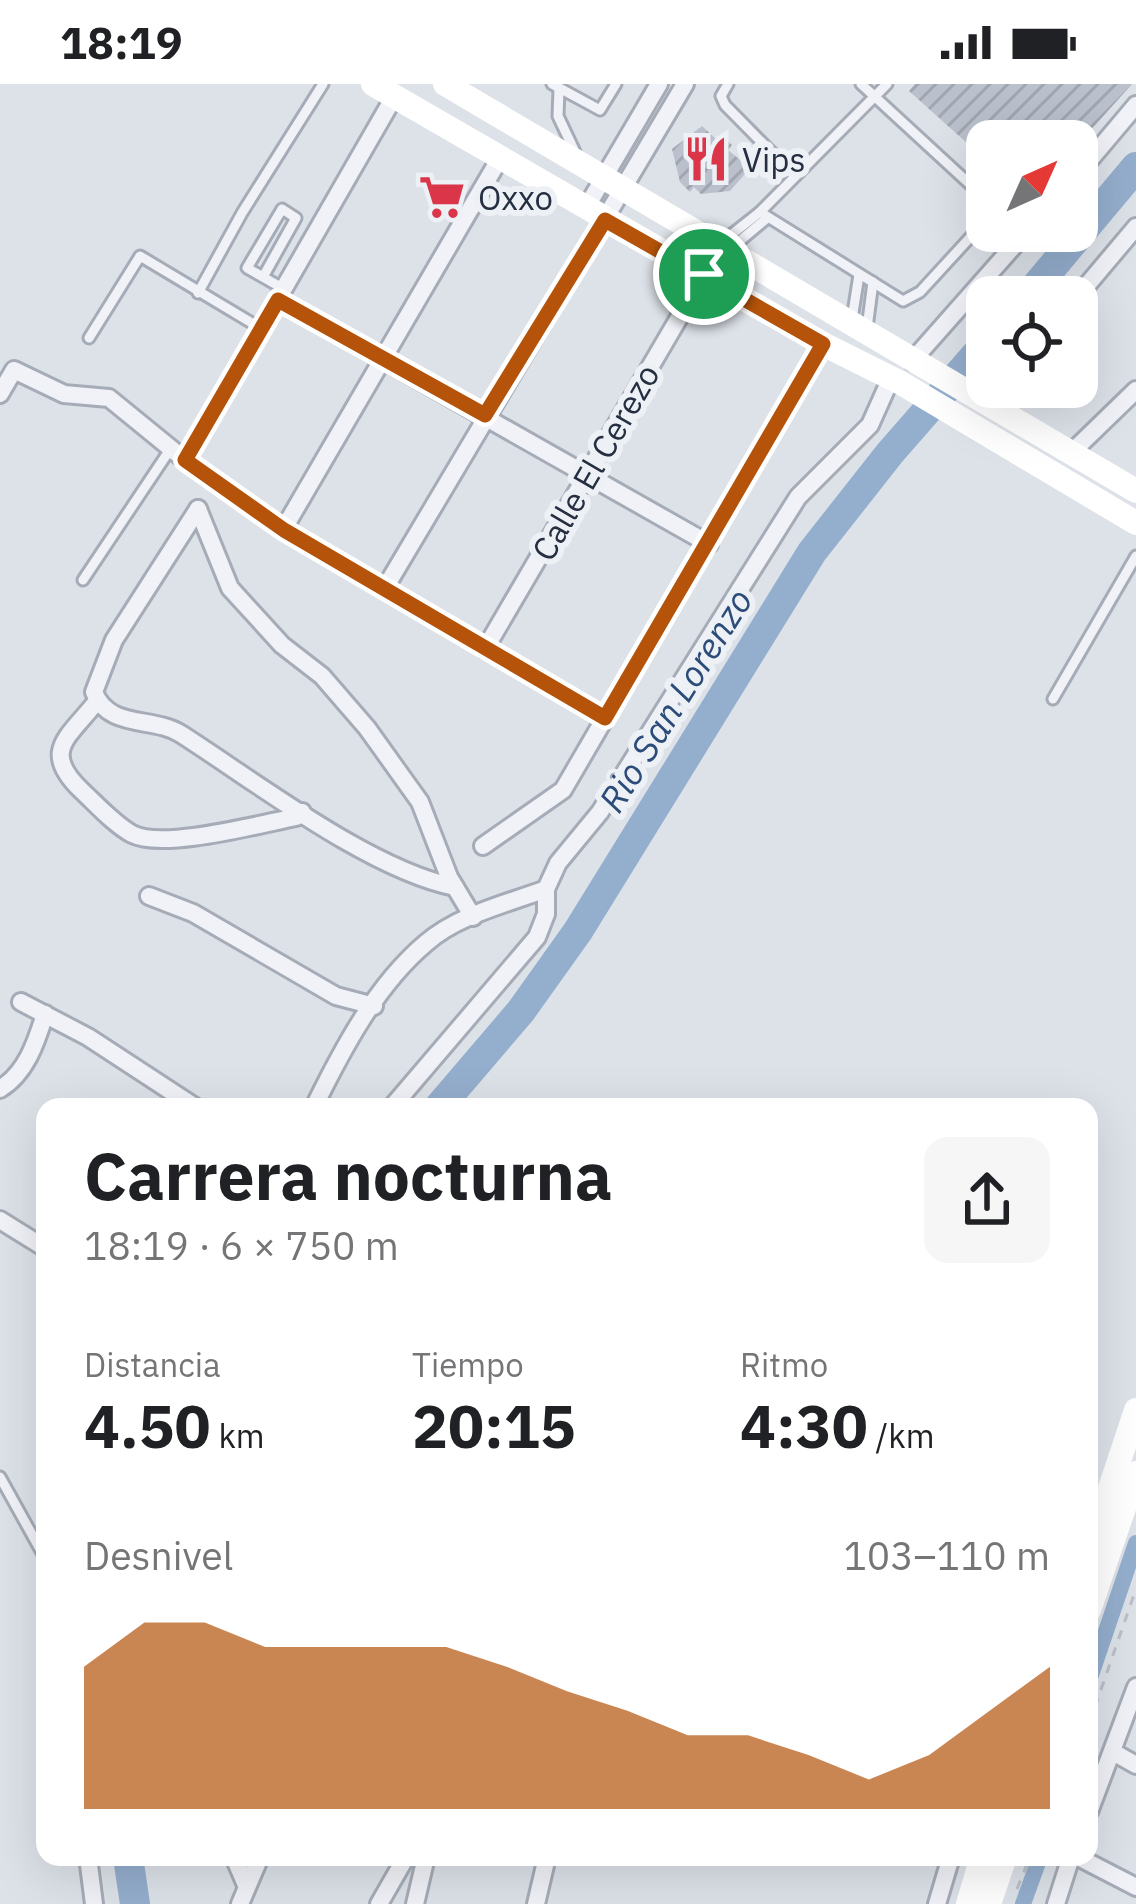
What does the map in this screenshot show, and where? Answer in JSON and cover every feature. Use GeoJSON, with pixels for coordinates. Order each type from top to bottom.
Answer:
{"type":"FeatureCollection","features":[{"type":"Feature","properties":{"kind":"main road"},"geometry":{"type":"LineString","coordinates":[[445,84],[859,329],[906,372]]}},
{"type":"Feature","properties":{"kind":"main road"},"geometry":{"type":"LineString","coordinates":[[384,90],[823,344],[966,396]]}},
{"type":"Feature","properties":{"kind":"main road"},"geometry":{"type":"LineString","coordinates":[[988,408],[1136,523]]}},
{"type":"Feature","properties":{"kind":"main road"},"geometry":{"type":"LineString","coordinates":[[991,408],[1136,491]]}},
{"type":"Feature","properties":{"kind":"main road"},"geometry":{"type":"LineString","coordinates":[[1098,1511],[1136,1410]]}},
{"type":"Feature","properties":{"kind":"main road"},"geometry":{"type":"LineString","coordinates":[[1098,1584],[1136,1473]]}},
{"type":"Feature","properties":{"kind":"main road"},"geometry":{"type":"LineString","coordinates":[[968,1904],[979,1866]]}},
{"type":"Feature","properties":{"kind":"main road"},"geometry":{"type":"LineString","coordinates":[[989,1904],[1002,1866]]}},
{"type":"Feature","properties":{"kind":"street"},"geometry":{"type":"LineString","coordinates":[[614,182],[659,84]]}},
{"type":"Feature","properties":{"kind":"street"},"geometry":{"type":"LineString","coordinates":[[385,588],[614,182],[685,84]]}},
{"type":"Feature","properties":{"kind":"street"},"geometry":{"type":"LineString","coordinates":[[178,454],[262,329],[384,90]]}},
{"type":"Feature","properties":{"kind":"street"},"geometry":{"type":"LineString","coordinates":[[1098,150],[1136,105]]}},
{"type":"Feature","properties":{"kind":"street"},"geometry":{"type":"LineString","coordinates":[[284,530],[500,158]]}},
{"type":"Feature","properties":{"kind":"street"},"geometry":{"type":"LineString","coordinates":[[1095,276],[1136,227]]}},
{"type":"Feature","properties":{"kind":"street"},"geometry":{"type":"LineString","coordinates":[[400,1098],[537,937],[546,914],[546,890],[558,862],[600,812],[798,497],[870,425],[906,372],[1010,252]]}},
{"type":"Feature","properties":{"kind":"street","name":"Calle El Cerezo"},"geometry":{"type":"LineString","coordinates":[[485,649],[704,274]]}},
{"type":"Feature","properties":{"kind":"street"},"geometry":{"type":"LineString","coordinates":[[281,295],[709,544]]}},
{"type":"Feature","properties":{"kind":"street"},"geometry":{"type":"LineString","coordinates":[[483,846],[563,790],[823,344]]}},
{"type":"Feature","properties":{"kind":"street"},"geometry":{"type":"LineString","coordinates":[[0,394],[14,370],[64,394],[110,398],[284,530],[605,718]]}},
{"type":"Feature","properties":{"kind":"street"},"geometry":{"type":"LineString","coordinates":[[1071,453],[1136,390]]}},
{"type":"Feature","properties":{"kind":"street"},"geometry":{"type":"LineString","coordinates":[[455,886],[401,872],[170,727],[112,715],[98,701],[94,692],[114,640],[198,508],[230,588],[282,645],[322,676],[420,802],[473,917]]}},
{"type":"Feature","properties":{"kind":"street"},"geometry":{"type":"LineString","coordinates":[[98,701],[61,748],[59,764],[134,836],[190,838],[302,812]]}},
{"type":"Feature","properties":{"kind":"street"},"geometry":{"type":"LineString","coordinates":[[319,1098],[357,1028],[428,941],[473,917],[546,890]]}},
{"type":"Feature","properties":{"kind":"street"},"geometry":{"type":"LineString","coordinates":[[148,896],[193,913],[336,997],[374,1006]]}},
{"type":"Feature","properties":{"kind":"street"},"geometry":{"type":"LineString","coordinates":[[21,1002],[160,1080],[183,1098]]}},
{"type":"Feature","properties":{"kind":"street"},"geometry":{"type":"LineString","coordinates":[[0,1088],[22,1069],[45,1014]]}},
{"type":"Feature","properties":{"kind":"street"},"geometry":{"type":"LineString","coordinates":[[0,1220],[36,1242]]}},
{"type":"Feature","properties":{"kind":"street"},"geometry":{"type":"LineString","coordinates":[[1098,1790],[1135,1694]]}},
{"type":"Feature","properties":{"kind":"street"},"geometry":{"type":"LineString","coordinates":[[1113,1752],[1136,1765]]}},
{"type":"Feature","properties":{"kind":"street"},"geometry":{"type":"LineString","coordinates":[[89,1866],[94,1904]]}},
{"type":"Feature","properties":{"kind":"street"},"geometry":{"type":"LineString","coordinates":[[238,1866],[246,1885]]}},
{"type":"Feature","properties":{"kind":"street"},"geometry":{"type":"LineString","coordinates":[[240,1904],[256,1866]]}},
{"type":"Feature","properties":{"kind":"street"},"geometry":{"type":"LineString","coordinates":[[379,1904],[401,1866]]}},
{"type":"Feature","properties":{"kind":"street"},"geometry":{"type":"LineString","coordinates":[[415,1904],[424,1866]]}},
{"type":"Feature","properties":{"kind":"street"},"geometry":{"type":"LineString","coordinates":[[536,1904],[545,1866]]}},
{"type":"Feature","properties":{"kind":"street"},"geometry":{"type":"LineString","coordinates":[[937,1904],[948,1866]]}},
{"type":"Feature","properties":{"kind":"street"},"geometry":{"type":"LineString","coordinates":[[1056,1904],[1071,1866]]}},
{"type":"Feature","properties":{"kind":"street"},"geometry":{"type":"LineString","coordinates":[[1093,1866],[1136,1887]]}},
{"type":"Feature","properties":{"kind":"lane"},"geometry":{"type":"LineString","coordinates":[[197,293],[322,84]]}},
{"type":"Feature","properties":{"kind":"lane"},"geometry":{"type":"LineString","coordinates":[[558,86],[601,110],[616,84]]}},
{"type":"Feature","properties":{"kind":"lane"},"geometry":{"type":"LineString","coordinates":[[728,84],[722,95],[725,105],[795,176]]}},
{"type":"Feature","properties":{"kind":"lane"},"geometry":{"type":"LineString","coordinates":[[861,84],[966,181]]}},
{"type":"Feature","properties":{"kind":"lane"},"geometry":{"type":"LineString","coordinates":[[725,247],[763,215],[886,84]]}},
{"type":"Feature","properties":{"kind":"lane"},"geometry":{"type":"LineString","coordinates":[[558,86],[559,116],[579,161]]}},
{"type":"Feature","properties":{"kind":"lane"},"geometry":{"type":"LineString","coordinates":[[263,278],[296,218],[282,208],[247,268],[281,295]]}},
{"type":"Feature","properties":{"kind":"lane"},"geometry":{"type":"LineString","coordinates":[[763,215],[903,302],[911,301],[966,242]]}},
{"type":"Feature","properties":{"kind":"lane"},"geometry":{"type":"LineString","coordinates":[[89,338],[140,256],[262,329]]}},
{"type":"Feature","properties":{"kind":"lane"},"geometry":{"type":"LineString","coordinates":[[859,275],[859,329]]}},
{"type":"Feature","properties":{"kind":"lane"},"geometry":{"type":"LineString","coordinates":[[859,329],[873,282]]}},
{"type":"Feature","properties":{"kind":"lane"},"geometry":{"type":"LineString","coordinates":[[83,580],[178,454]]}},
{"type":"Feature","properties":{"kind":"lane"},"geometry":{"type":"LineString","coordinates":[[1053,699],[1136,556]]}},
{"type":"Feature","properties":{"kind":"lane"},"geometry":{"type":"LineString","coordinates":[[0,1477],[36,1542]]}},
{"type":"Feature","properties":{"kind":"path"},"geometry":{"type":"LineString","coordinates":[[1098,1698],[1136,1588]]}},
{"type":"Feature","properties":{"kind":"path"},"geometry":{"type":"LineString","coordinates":[[1012,1904],[1027,1866]]}},
{"type":"Feature","properties":{"kind":"building"},"geometry":{"type":"Polygon","coordinates":[[[915,84],[1132,84],[1098,122],[966,120],[966,142],[909,91],[915,84]]]}},
{"type":"Feature","properties":{"kind":"building","name":"Vips"},"geometry":{"type":"Polygon","coordinates":[[[702,126],[718,141],[723,137],[732,145],[728,150],[750,168],[730,191],[701,194],[694,187],[690,192],[680,182],[672,149],[702,126]]]}},
{"type":"Feature","properties":{"kind":"waterway","name":"Rio San Lorenzo"},"geometry":{"type":"LineString","coordinates":[[1045,276],[1136,167]]}},
{"type":"Feature","properties":{"kind":"waterway","name":"Rio San Lorenzo"},"geometry":{"type":"LineString","coordinates":[[447,1098],[521,1011],[578,931],[812,552],[966,366]]}},
{"type":"Feature","properties":{"kind":"waterway"},"geometry":{"type":"LineString","coordinates":[[1098,1655],[1136,1543]]}},
{"type":"Feature","properties":{"kind":"waterway","name":"Rio San Lorenzo"},"geometry":{"type":"LineString","coordinates":[[129,1866],[135,1904]]}},
{"type":"Feature","properties":{"kind":"waterway"},"geometry":{"type":"LineString","coordinates":[[1023,1904],[1037,1866]]}},
{"type":"Feature","properties":{"kind":"place","name":"Vips"},"geometry":{"type":"Point","coordinates":[706,159]}},
{"type":"Feature","properties":{"kind":"place","name":"Oxxo"},"geometry":{"type":"Point","coordinates":[442,197]}},
{"type":"Feature","properties":{"kind":"route"},"geometry":{"type":"LineString","coordinates":[[605,220],[704,274],[823,344],[605,718],[284,530],[185,460],[278,300],[485,415],[605,220]]}}]}
